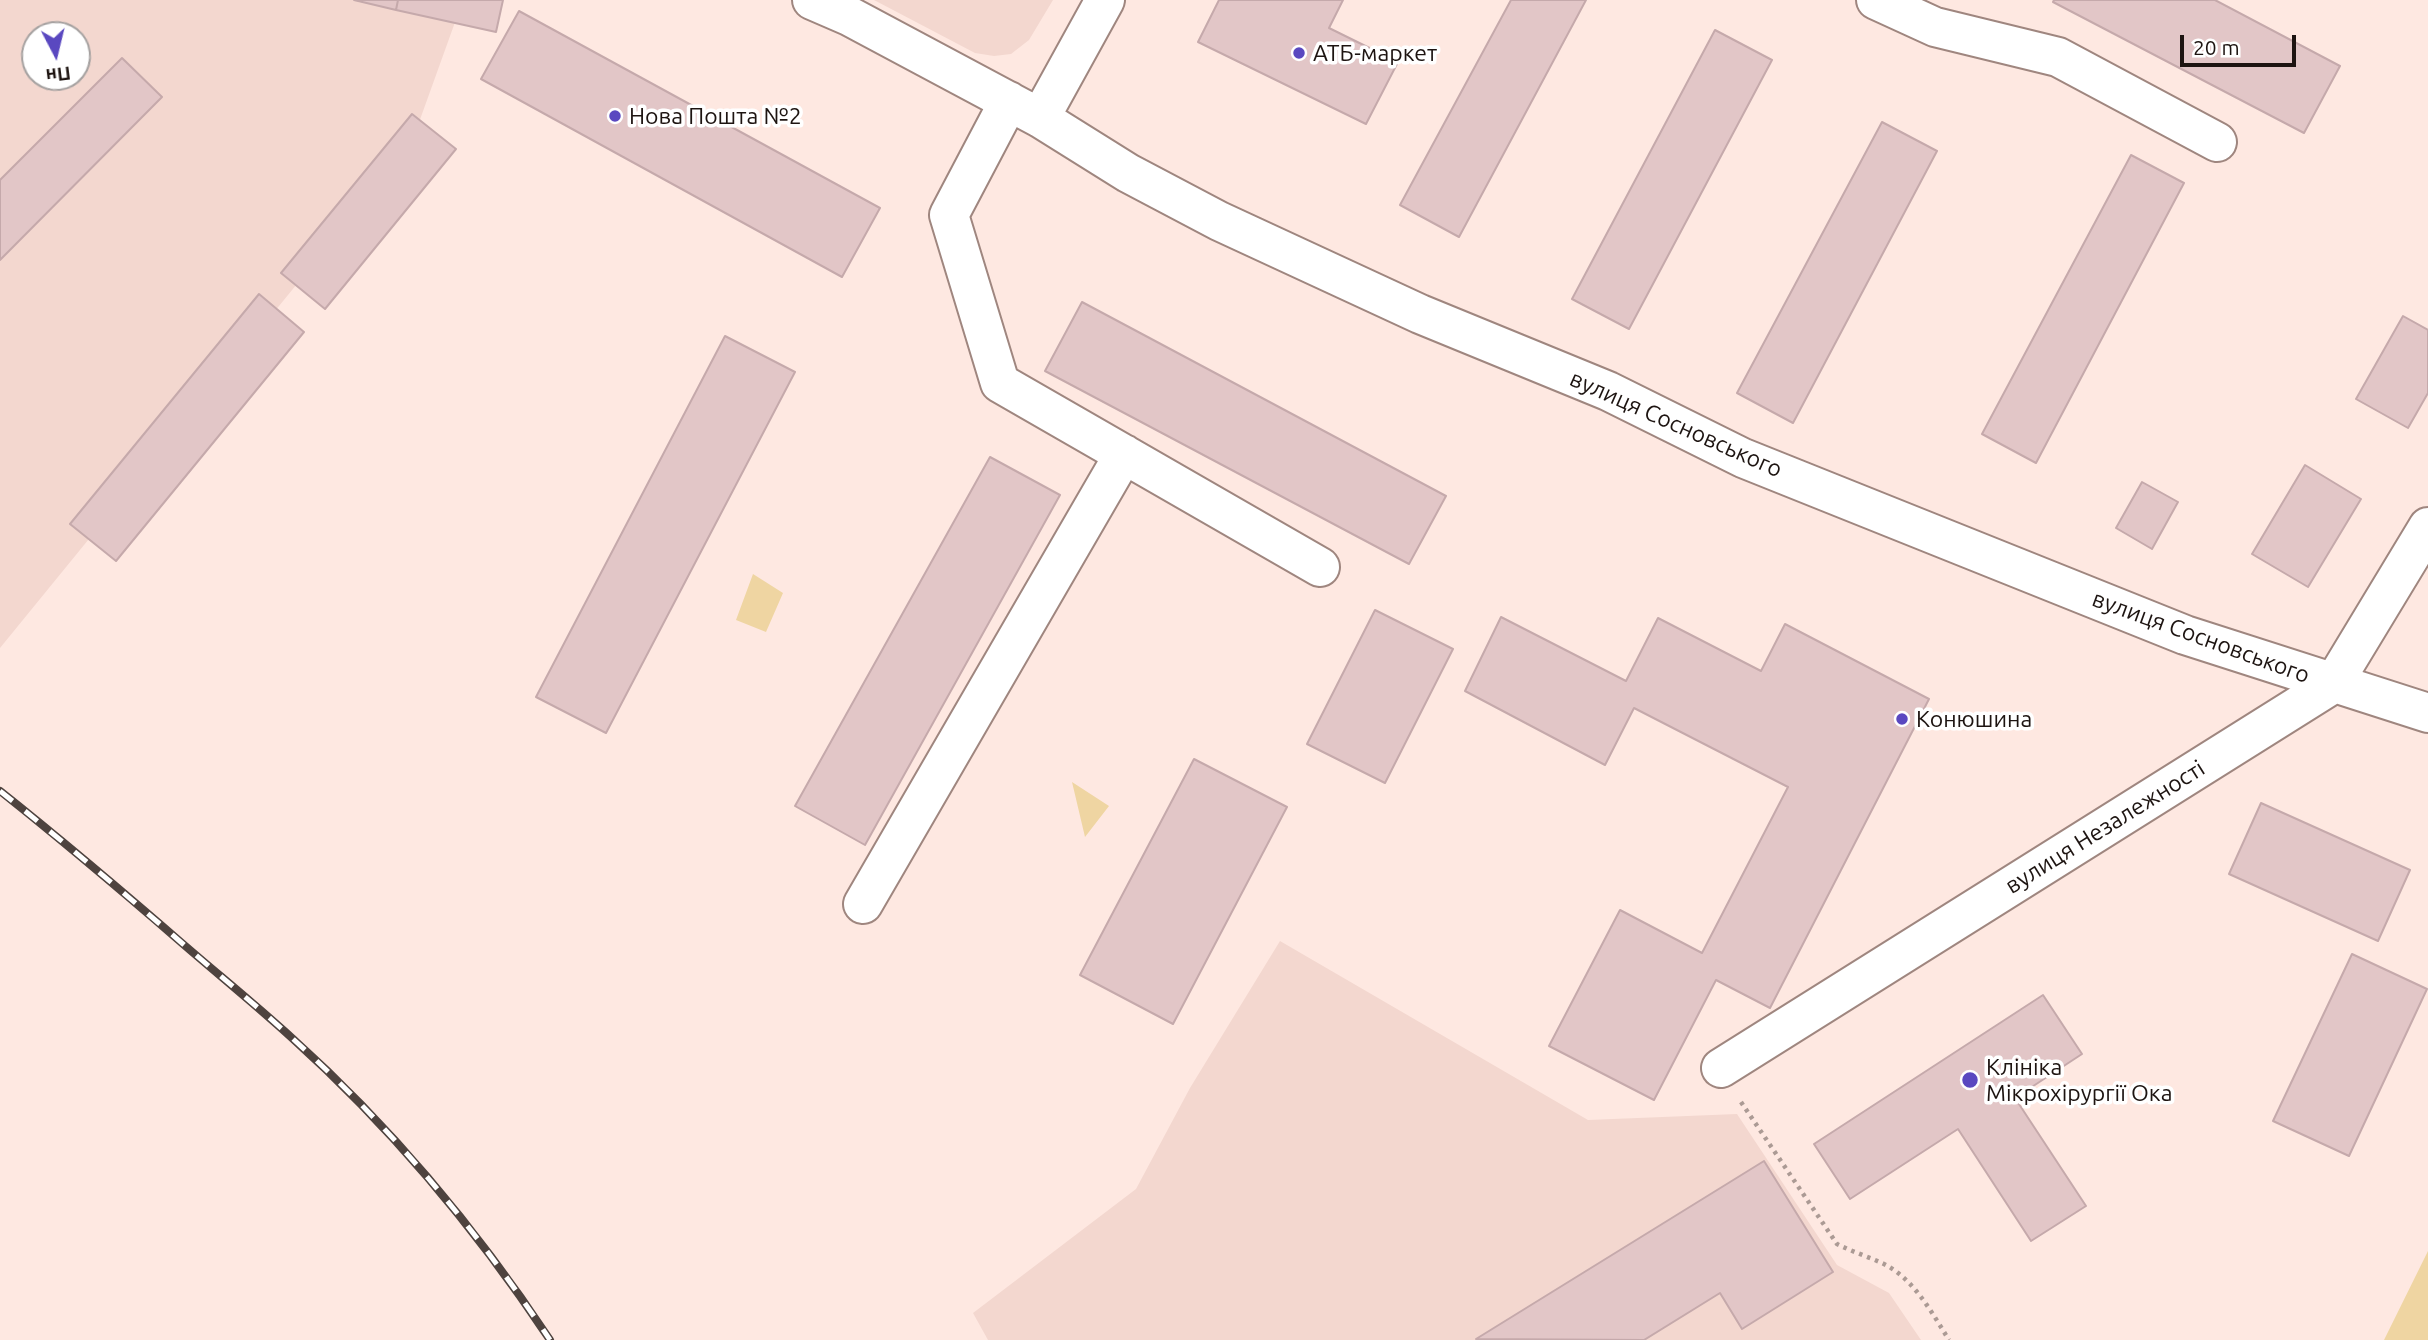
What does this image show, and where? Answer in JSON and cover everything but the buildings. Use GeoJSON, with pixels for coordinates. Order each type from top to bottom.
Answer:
{"type":"FeatureCollection","features":[{"type":"Feature","properties":{"kind":"street","name":"вулиця Сосновського"},"geometry":{"type":"LineString","coordinates":[[812,0],[849,16],[1024,110],[1128,173],[1219,221],[1420,314],[1608,391],[1743,458],[2185,635],[2428,713]]}},
{"type":"Feature","properties":{"kind":"street"},"geometry":{"type":"LineString","coordinates":[[1105,0],[949,215],[1000,383],[1320,568]]}},
{"type":"Feature","properties":{"kind":"street"},"geometry":{"type":"LineString","coordinates":[[1876,0],[1935,27],[2058,57],[2217,142]]}},
{"type":"Feature","properties":{"kind":"street"},"geometry":{"type":"LineString","coordinates":[[863,904],[1124,454]]}},
{"type":"Feature","properties":{"kind":"street","name":"вулиця Незалежності"},"geometry":{"type":"LineString","coordinates":[[1721,1068],[2333,684],[2428,527]]}},
{"type":"Feature","properties":{"kind":"path"},"geometry":{"type":"LineString","coordinates":[[1721,1068],[1745,1109],[1837,1244],[1885,1265],[1908,1282],[1949,1340]]}},
{"type":"Feature","properties":{"kind":"shaded area"},"geometry":{"type":"Polygon","coordinates":[[[0,0],[463,0],[413,139],[0,648],[0,0]]]}},
{"type":"Feature","properties":{"kind":"shaded area"},"geometry":{"type":"Polygon","coordinates":[[[874,0],[1053,0],[1029,40],[1011,54],[994,56],[975,53],[874,0]]]}},
{"type":"Feature","properties":{"kind":"shaded area"},"geometry":{"type":"Polygon","coordinates":[[[753,574],[783,593],[766,632],[736,620],[753,574]]]}},
{"type":"Feature","properties":{"kind":"shaded area"},"geometry":{"type":"Polygon","coordinates":[[[1072,782],[1109,806],[1085,837],[1072,782]]]}},
{"type":"Feature","properties":{"kind":"shaded area"},"geometry":{"type":"Polygon","coordinates":[[[1280,941],[1588,1120],[1737,1114],[1837,1265],[1889,1293],[1921,1340],[988,1340],[973,1313],[1136,1189],[1190,1088],[1280,941]]]}},
{"type":"Feature","properties":{"kind":"shaded area"},"geometry":{"type":"Polygon","coordinates":[[[2428,1251],[2428,1340],[2384,1340],[2428,1251]]]}},
{"type":"Feature","properties":{"kind":"railway"},"geometry":{"type":"LineString","coordinates":[[0,791],[93,867],[329,1072],[431,1181],[493,1259],[550,1340]]}},
{"type":"Feature","properties":{"kind":"place","name":"АТБ-маркет"},"geometry":{"type":"Point","coordinates":[1299,53]}},
{"type":"Feature","properties":{"kind":"place","name":"Нова Пошта №2"},"geometry":{"type":"Point","coordinates":[615,116]}},
{"type":"Feature","properties":{"kind":"place","name":"Конюшина"},"geometry":{"type":"Point","coordinates":[1902,719]}},
{"type":"Feature","properties":{"kind":"place","name":"Клініка Мікрохірургії Ока"},"geometry":{"type":"Point","coordinates":[1970,1080]}}]}
